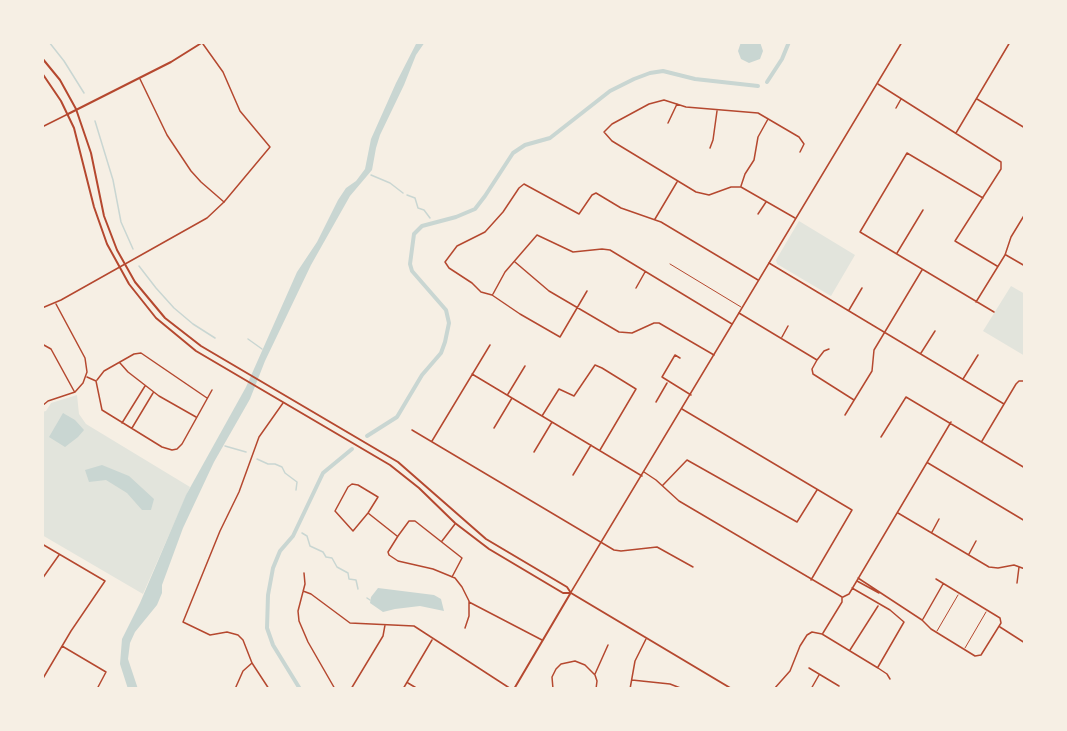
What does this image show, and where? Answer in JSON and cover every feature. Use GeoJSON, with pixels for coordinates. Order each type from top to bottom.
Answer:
{"type":"FeatureCollection","features":[{"type":"Feature","properties":{"kind":"main road"},"geometry":{"type":"LineString","coordinates":[[68,114],[181,57],[202,42]]}},
{"type":"Feature","properties":{"kind":"main road"},"geometry":{"type":"LineString","coordinates":[[42,58],[63,85],[76,109],[88,142],[107,224],[122,266],[171,323],[195,342],[399,462],[475,530],[506,552],[732,689]]}},
{"type":"Feature","properties":{"kind":"main road"},"geometry":{"type":"LineString","coordinates":[[42,73],[68,114],[80,145],[101,227],[140,300],[161,322],[189,346],[390,465],[419,488],[455,523],[498,555],[563,593],[571,593]]}},
{"type":"Feature","properties":{"kind":"main road"},"geometry":{"type":"LineString","coordinates":[[512,689],[571,593]]}},
{"type":"Feature","properties":{"kind":"street"},"geometry":{"type":"LineString","coordinates":[[42,308],[56,303],[207,218],[224,202],[270,147],[240,111],[223,72],[202,42]]}},
{"type":"Feature","properties":{"kind":"street"},"geometry":{"type":"LineString","coordinates":[[571,593],[902,42]]}},
{"type":"Feature","properties":{"kind":"street"},"geometry":{"type":"LineString","coordinates":[[955,134],[1010,42]]}},
{"type":"Feature","properties":{"kind":"street"},"geometry":{"type":"LineString","coordinates":[[140,78],[165,132],[201,182],[224,202]]}},
{"type":"Feature","properties":{"kind":"street"},"geometry":{"type":"LineString","coordinates":[[877,84],[934,118],[1002,164],[955,241],[997,266]]}},
{"type":"Feature","properties":{"kind":"street"},"geometry":{"type":"LineString","coordinates":[[976,98],[1025,128]]}},
{"type":"Feature","properties":{"kind":"street"},"geometry":{"type":"LineString","coordinates":[[896,108],[902,99]]}},
{"type":"Feature","properties":{"kind":"street"},"geometry":{"type":"LineString","coordinates":[[796,219],[741,187],[731,187],[714,194],[703,195],[612,141],[604,132],[612,124],[653,102],[664,100],[717,110],[754,112],[800,137],[804,144],[800,152]]}},
{"type":"Feature","properties":{"kind":"street"},"geometry":{"type":"LineString","coordinates":[[668,123],[677,104]]}},
{"type":"Feature","properties":{"kind":"street"},"geometry":{"type":"LineString","coordinates":[[710,148],[717,110]]}},
{"type":"Feature","properties":{"kind":"street"},"geometry":{"type":"LineString","coordinates":[[42,127],[68,114]]}},
{"type":"Feature","properties":{"kind":"street"},"geometry":{"type":"LineString","coordinates":[[741,187],[745,174],[754,160],[758,137],[768,118]]}},
{"type":"Feature","properties":{"kind":"street"},"geometry":{"type":"LineString","coordinates":[[983,198],[907,153],[860,232],[994,312]]}},
{"type":"Feature","properties":{"kind":"street"},"geometry":{"type":"LineString","coordinates":[[655,219],[678,181]]}},
{"type":"Feature","properties":{"kind":"street"},"geometry":{"type":"LineString","coordinates":[[587,291],[560,337],[492,295],[481,292],[446,265],[448,256],[457,246],[485,232],[524,184],[579,214],[592,195],[597,194],[621,208],[655,219],[759,280]]}},
{"type":"Feature","properties":{"kind":"street"},"geometry":{"type":"LineString","coordinates":[[758,214],[766,201]]}},
{"type":"Feature","properties":{"kind":"street"},"geometry":{"type":"LineString","coordinates":[[896,254],[922,210]]}},
{"type":"Feature","properties":{"kind":"street"},"geometry":{"type":"LineString","coordinates":[[976,302],[1005,255],[1011,237],[1025,214]]}},
{"type":"Feature","properties":{"kind":"street"},"geometry":{"type":"LineString","coordinates":[[492,295],[502,276],[537,235],[573,252],[610,250],[732,324]]}},
{"type":"Feature","properties":{"kind":"street"},"geometry":{"type":"LineString","coordinates":[[1005,255],[1025,266]]}},
{"type":"Feature","properties":{"kind":"street"},"geometry":{"type":"LineString","coordinates":[[514,261],[544,287],[622,333],[632,333],[659,323],[714,355]]}},
{"type":"Feature","properties":{"kind":"street"},"geometry":{"type":"LineString","coordinates":[[769,263],[1004,404]]}},
{"type":"Feature","properties":{"kind":"street"},"geometry":{"type":"LineString","coordinates":[[845,415],[872,371],[873,354],[922,270]]}},
{"type":"Feature","properties":{"kind":"street"},"geometry":{"type":"LineString","coordinates":[[636,288],[646,272]]}},
{"type":"Feature","properties":{"kind":"street"},"geometry":{"type":"LineString","coordinates":[[849,311],[862,288]]}},
{"type":"Feature","properties":{"kind":"street"},"geometry":{"type":"LineString","coordinates":[[42,406],[48,401],[75,392],[82,386],[86,376],[85,358],[56,303]]}},
{"type":"Feature","properties":{"kind":"street"},"geometry":{"type":"LineString","coordinates":[[739,313],[817,360]]}},
{"type":"Feature","properties":{"kind":"street"},"geometry":{"type":"LineString","coordinates":[[781,338],[788,326]]}},
{"type":"Feature","properties":{"kind":"street"},"geometry":{"type":"LineString","coordinates":[[921,354],[935,331]]}},
{"type":"Feature","properties":{"kind":"street"},"geometry":{"type":"LineString","coordinates":[[42,344],[51,349],[75,392]]}},
{"type":"Feature","properties":{"kind":"street"},"geometry":{"type":"LineString","coordinates":[[432,441],[490,345]]}},
{"type":"Feature","properties":{"kind":"street"},"geometry":{"type":"LineString","coordinates":[[829,349],[824,351],[817,360],[812,371],[817,378],[854,400]]}},
{"type":"Feature","properties":{"kind":"street"},"geometry":{"type":"LineString","coordinates":[[96,381],[104,371],[136,353],[141,353],[208,399]]}},
{"type":"Feature","properties":{"kind":"street"},"geometry":{"type":"LineString","coordinates":[[680,358],[675,355],[662,377],[691,395]]}},
{"type":"Feature","properties":{"kind":"street"},"geometry":{"type":"LineString","coordinates":[[963,379],[978,355]]}},
{"type":"Feature","properties":{"kind":"street"},"geometry":{"type":"LineString","coordinates":[[119,362],[154,392],[197,418]]}},
{"type":"Feature","properties":{"kind":"street"},"geometry":{"type":"LineString","coordinates":[[543,416],[560,388],[574,396],[595,365],[636,389],[600,450]]}},
{"type":"Feature","properties":{"kind":"street"},"geometry":{"type":"LineString","coordinates":[[507,395],[525,366]]}},
{"type":"Feature","properties":{"kind":"street"},"geometry":{"type":"LineString","coordinates":[[472,374],[642,476]]}},
{"type":"Feature","properties":{"kind":"street"},"geometry":{"type":"LineString","coordinates":[[86,376],[96,381]]}},
{"type":"Feature","properties":{"kind":"street"},"geometry":{"type":"LineString","coordinates":[[96,381],[102,410],[162,447],[174,450],[182,444],[212,390]]}},
{"type":"Feature","properties":{"kind":"street"},"geometry":{"type":"LineString","coordinates":[[656,402],[668,381]]}},
{"type":"Feature","properties":{"kind":"street"},"geometry":{"type":"LineString","coordinates":[[982,441],[1016,384],[1025,381]]}},
{"type":"Feature","properties":{"kind":"street"},"geometry":{"type":"LineString","coordinates":[[122,423],[146,386]]}},
{"type":"Feature","properties":{"kind":"street"},"geometry":{"type":"LineString","coordinates":[[132,428],[154,392]]}},
{"type":"Feature","properties":{"kind":"street"},"geometry":{"type":"LineString","coordinates":[[881,437],[906,397],[1024,467],[1025,463]]}},
{"type":"Feature","properties":{"kind":"street"},"geometry":{"type":"LineString","coordinates":[[494,428],[512,398]]}},
{"type":"Feature","properties":{"kind":"street"},"geometry":{"type":"LineString","coordinates":[[269,689],[252,663],[241,637],[227,632],[210,635],[183,622],[220,531],[239,492],[259,437],[284,402]]}},
{"type":"Feature","properties":{"kind":"street"},"geometry":{"type":"LineString","coordinates":[[682,409],[852,510],[811,580]]}},
{"type":"Feature","properties":{"kind":"street"},"geometry":{"type":"LineString","coordinates":[[534,452],[552,422]]}},
{"type":"Feature","properties":{"kind":"street"},"geometry":{"type":"LineString","coordinates":[[644,472],[679,501],[842,597],[847,596],[852,588],[951,422]]}},
{"type":"Feature","properties":{"kind":"street"},"geometry":{"type":"LineString","coordinates":[[412,430],[618,551],[657,547],[693,567]]}},
{"type":"Feature","properties":{"kind":"street"},"geometry":{"type":"LineString","coordinates":[[573,476],[591,445]]}},
{"type":"Feature","properties":{"kind":"street"},"geometry":{"type":"LineString","coordinates":[[662,485],[687,460],[797,522],[818,488]]}},
{"type":"Feature","properties":{"kind":"street"},"geometry":{"type":"LineString","coordinates":[[927,462],[1025,521]]}},
{"type":"Feature","properties":{"kind":"street"},"geometry":{"type":"LineString","coordinates":[[352,484],[358,484],[378,497],[368,513],[353,531],[335,512],[348,487],[352,484]]}},
{"type":"Feature","properties":{"kind":"street"},"geometry":{"type":"LineString","coordinates":[[368,513],[398,536]]}},
{"type":"Feature","properties":{"kind":"street"},"geometry":{"type":"LineString","coordinates":[[897,513],[992,568],[1019,566],[1025,569]]}},
{"type":"Feature","properties":{"kind":"street"},"geometry":{"type":"LineString","coordinates":[[931,533],[939,519]]}},
{"type":"Feature","properties":{"kind":"street"},"geometry":{"type":"LineString","coordinates":[[452,577],[462,559],[412,520],[398,536],[388,552],[389,555],[398,561],[433,569],[452,577],[462,587],[469,601],[469,616],[465,628]]}},
{"type":"Feature","properties":{"kind":"street"},"geometry":{"type":"LineString","coordinates":[[441,542],[455,523]]}},
{"type":"Feature","properties":{"kind":"street"},"geometry":{"type":"LineString","coordinates":[[968,555],[976,541]]}},
{"type":"Feature","properties":{"kind":"street"},"geometry":{"type":"LineString","coordinates":[[42,544],[105,581],[62,645],[42,680]]}},
{"type":"Feature","properties":{"kind":"street"},"geometry":{"type":"LineString","coordinates":[[42,579],[59,555]]}},
{"type":"Feature","properties":{"kind":"street"},"geometry":{"type":"LineString","coordinates":[[1017,583],[1019,566]]}},
{"type":"Feature","properties":{"kind":"street"},"geometry":{"type":"LineString","coordinates":[[304,573],[305,584],[298,611],[300,625],[335,689]]}},
{"type":"Feature","properties":{"kind":"street"},"geometry":{"type":"LineString","coordinates":[[858,578],[879,590],[880,593]]}},
{"type":"Feature","properties":{"kind":"street"},"geometry":{"type":"LineString","coordinates":[[856,581],[880,593],[964,650],[975,656],[981,655],[999,627],[1000,618],[936,579]]}},
{"type":"Feature","properties":{"kind":"street"},"geometry":{"type":"LineString","coordinates":[[922,620],[944,583]]}},
{"type":"Feature","properties":{"kind":"street"},"geometry":{"type":"LineString","coordinates":[[852,588],[896,613],[904,622],[878,668]]}},
{"type":"Feature","properties":{"kind":"street"},"geometry":{"type":"LineString","coordinates":[[303,591],[311,594],[346,621],[358,624],[414,626],[512,689]]}},
{"type":"Feature","properties":{"kind":"street"},"geometry":{"type":"LineString","coordinates":[[822,634],[842,602],[842,597]]}},
{"type":"Feature","properties":{"kind":"street"},"geometry":{"type":"LineString","coordinates":[[469,601],[543,640]]}},
{"type":"Feature","properties":{"kind":"street"},"geometry":{"type":"LineString","coordinates":[[850,651],[879,604]]}},
{"type":"Feature","properties":{"kind":"street"},"geometry":{"type":"LineString","coordinates":[[351,689],[382,636],[385,624]]}},
{"type":"Feature","properties":{"kind":"street"},"geometry":{"type":"LineString","coordinates":[[999,627],[1025,643]]}},
{"type":"Feature","properties":{"kind":"street"},"geometry":{"type":"LineString","coordinates":[[774,689],[790,670],[808,634],[815,632],[878,668],[890,679]]}},
{"type":"Feature","properties":{"kind":"street"},"geometry":{"type":"LineString","coordinates":[[630,689],[635,661],[647,638]]}},
{"type":"Feature","properties":{"kind":"street"},"geometry":{"type":"LineString","coordinates":[[403,689],[432,639]]}},
{"type":"Feature","properties":{"kind":"street"},"geometry":{"type":"LineString","coordinates":[[62,645],[106,672],[97,689]]}},
{"type":"Feature","properties":{"kind":"street"},"geometry":{"type":"LineString","coordinates":[[595,675],[608,645]]}},
{"type":"Feature","properties":{"kind":"street"},"geometry":{"type":"LineString","coordinates":[[553,689],[552,677],[556,669],[568,661],[580,663],[595,675],[596,689]]}},
{"type":"Feature","properties":{"kind":"street"},"geometry":{"type":"LineString","coordinates":[[235,689],[243,671],[252,663]]}},
{"type":"Feature","properties":{"kind":"street"},"geometry":{"type":"LineString","coordinates":[[809,668],[839,686]]}},
{"type":"Feature","properties":{"kind":"street"},"geometry":{"type":"LineString","coordinates":[[811,689],[819,674]]}},
{"type":"Feature","properties":{"kind":"street"},"geometry":{"type":"LineString","coordinates":[[632,680],[670,684],[683,689]]}},
{"type":"Feature","properties":{"kind":"street"},"geometry":{"type":"LineString","coordinates":[[407,682],[418,689]]}},
{"type":"Feature","properties":{"kind":"street"},"geometry":{"type":"LineString","coordinates":[[669,689],[670,684]]}},
{"type":"Feature","properties":{"kind":"lane"},"geometry":{"type":"LineString","coordinates":[[670,264],[742,308]]}},
{"type":"Feature","properties":{"kind":"lane"},"geometry":{"type":"LineString","coordinates":[[936,632],[960,593]]}},
{"type":"Feature","properties":{"kind":"lane"},"geometry":{"type":"LineString","coordinates":[[964,650],[988,610]]}},
{"type":"Feature","properties":{"kind":"shaded area"},"geometry":{"type":"Polygon","coordinates":[[[417,42],[425,42],[416,55],[380,135],[372,170],[350,196],[311,265],[265,361],[250,399],[214,462],[183,528],[157,605],[135,632],[130,643],[128,659],[138,689],[128,689],[120,664],[122,639],[140,603],[186,495],[246,387],[297,272],[317,242],[338,200],[346,188],[356,181],[365,169],[371,139],[417,42]]]}},
{"type":"Feature","properties":{"kind":"shaded area"},"geometry":{"type":"Polygon","coordinates":[[[741,42],[760,42],[763,51],[760,59],[749,63],[741,59],[738,51],[741,42]]]}},
{"type":"Feature","properties":{"kind":"shaded area"},"geometry":{"type":"Polygon","coordinates":[[[799,221],[855,255],[831,296],[777,264],[776,260],[799,221]]]}},
{"type":"Feature","properties":{"kind":"shaded area"},"geometry":{"type":"Polygon","coordinates":[[[1011,286],[1025,294],[1025,356],[983,331],[1011,286]]]}},
{"type":"Feature","properties":{"kind":"shaded area"},"geometry":{"type":"Polygon","coordinates":[[[77,395],[79,414],[86,424],[190,487],[143,594],[42,535],[42,412],[46,411],[51,403],[77,395]]]}},
{"type":"Feature","properties":{"kind":"shaded area"},"geometry":{"type":"Polygon","coordinates":[[[63,413],[75,420],[84,430],[65,447],[49,437],[63,413]]]}},
{"type":"Feature","properties":{"kind":"shaded area"},"geometry":{"type":"Polygon","coordinates":[[[102,465],[129,476],[154,499],[151,510],[142,510],[127,493],[106,480],[89,482],[85,470],[102,465]]]}},
{"type":"Feature","properties":{"kind":"shaded area"},"geometry":{"type":"Polygon","coordinates":[[[378,588],[434,595],[441,599],[444,611],[420,606],[383,612],[370,603],[371,597],[378,588]]]}},
{"type":"Feature","properties":{"kind":"waterway"},"geometry":{"type":"LineString","coordinates":[[49,42],[84,93]]}},
{"type":"Feature","properties":{"kind":"waterway"},"geometry":{"type":"LineString","coordinates":[[767,82],[782,59],[789,42]]}},
{"type":"Feature","properties":{"kind":"waterway"},"geometry":{"type":"LineString","coordinates":[[367,436],[397,417],[422,375],[441,353],[445,342],[449,323],[446,310],[412,271],[410,264],[414,234],[422,226],[456,217],[475,209],[513,153],[525,145],[550,138],[610,91],[634,79],[663,71],[695,79],[758,86]]}},
{"type":"Feature","properties":{"kind":"waterway"},"geometry":{"type":"LineString","coordinates":[[95,121],[113,180],[121,222],[133,249]]}},
{"type":"Feature","properties":{"kind":"waterway"},"geometry":{"type":"LineString","coordinates":[[371,175],[390,183],[403,193]]}},
{"type":"Feature","properties":{"kind":"waterway"},"geometry":{"type":"LineString","coordinates":[[407,195],[415,198],[418,208],[424,210],[430,218]]}},
{"type":"Feature","properties":{"kind":"waterway"},"geometry":{"type":"LineString","coordinates":[[139,266],[174,308],[215,338]]}},
{"type":"Feature","properties":{"kind":"waterway"},"geometry":{"type":"LineString","coordinates":[[248,339],[262,349]]}},
{"type":"Feature","properties":{"kind":"waterway"},"geometry":{"type":"LineString","coordinates":[[225,446],[246,452]]}},
{"type":"Feature","properties":{"kind":"waterway"},"geometry":{"type":"LineString","coordinates":[[300,689],[273,645],[267,628],[268,595],[273,568],[280,551],[293,536],[323,473],[352,449]]}},
{"type":"Feature","properties":{"kind":"waterway"},"geometry":{"type":"LineString","coordinates":[[257,459],[282,467],[285,473],[297,482],[296,490]]}},
{"type":"Feature","properties":{"kind":"waterway"},"geometry":{"type":"LineString","coordinates":[[302,533],[307,536],[310,546],[323,552],[326,557],[332,558],[337,567],[348,573],[349,579],[356,580],[358,589]]}}]}
